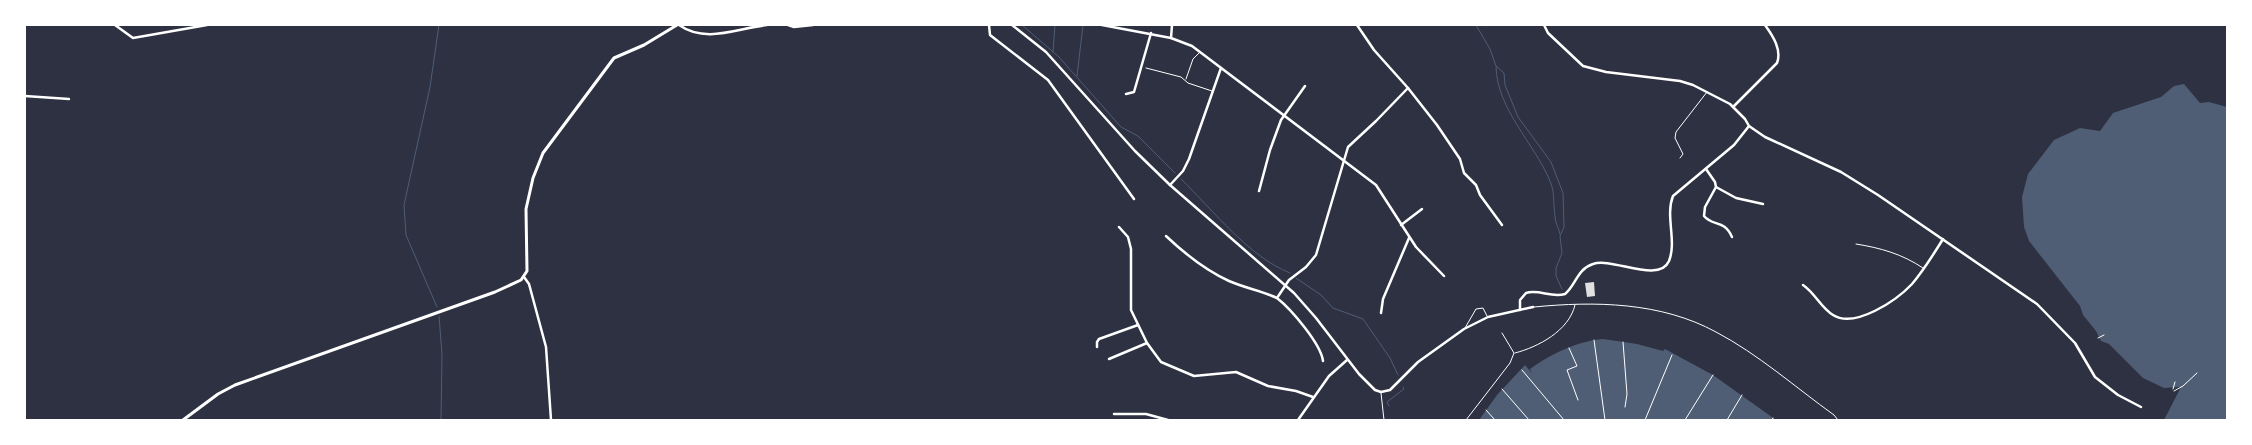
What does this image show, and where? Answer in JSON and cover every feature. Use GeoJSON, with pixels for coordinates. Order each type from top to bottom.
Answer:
{"type":"FeatureCollection","features":[{"type":"Feature","properties":{"kind":"street"},"geometry":{"type":"LineString","coordinates":[[115,25],[133,38],[207,25]]}},
{"type":"Feature","properties":{"kind":"street"},"geometry":{"type":"LineString","coordinates":[[551,420],[545,337],[529,284],[524,277],[527,262],[527,203],[533,178],[543,153],[614,58],[651,41],[678,25],[703,34],[714,35],[767,25]]}},
{"type":"Feature","properties":{"kind":"street"},"geometry":{"type":"LineString","coordinates":[[788,25],[794,27],[813,25]]}},
{"type":"Feature","properties":{"kind":"street"},"geometry":{"type":"LineString","coordinates":[[989,25],[990,35],[1048,80],[1134,199]]}},
{"type":"Feature","properties":{"kind":"street"},"geometry":{"type":"LineString","coordinates":[[1012,25],[1046,52],[1135,151],[1170,185],[1285,285],[1309,309],[1371,387],[1381,392],[1394,387],[1418,362],[1464,329],[1488,317],[1533,307]]}},
{"type":"Feature","properties":{"kind":"street"},"geometry":{"type":"LineString","coordinates":[[1102,25],[1151,33],[1188,43],[1344,160],[1380,190],[1409,237],[1424,256],[1444,276]]}},
{"type":"Feature","properties":{"kind":"street"},"geometry":{"type":"LineString","coordinates":[[1171,38],[1172,25]]}},
{"type":"Feature","properties":{"kind":"street"},"geometry":{"type":"LineString","coordinates":[[1357,25],[1374,50],[1438,125],[1460,159],[1464,173],[1476,185],[1480,195],[1502,225]]}},
{"type":"Feature","properties":{"kind":"street"},"geometry":{"type":"LineString","coordinates":[[1544,25],[1548,33],[1583,66],[1606,72],[1680,81],[1707,92],[1733,107],[1749,126],[1778,144],[1841,172],[1896,206],[2037,304],[2075,342],[2095,377],[2118,396],[2141,407]]}},
{"type":"Feature","properties":{"kind":"street"},"geometry":{"type":"LineString","coordinates":[[1733,107],[1779,59],[1777,47],[1765,25]]}},
{"type":"Feature","properties":{"kind":"street"},"geometry":{"type":"LineString","coordinates":[[1126,94],[1134,92],[1151,33]]}},
{"type":"Feature","properties":{"kind":"street"},"geometry":{"type":"LineString","coordinates":[[1170,185],[1185,168],[1221,68]]}},
{"type":"Feature","properties":{"kind":"street"},"geometry":{"type":"LineString","coordinates":[[1259,191],[1270,150],[1284,116],[1305,86]]}},
{"type":"Feature","properties":{"kind":"street"},"geometry":{"type":"LineString","coordinates":[[1277,298],[1292,276],[1307,266],[1316,255],[1350,144],[1376,122],[1408,88]]}},
{"type":"Feature","properties":{"kind":"street"},"geometry":{"type":"LineString","coordinates":[[25,96],[69,99]]}},
{"type":"Feature","properties":{"kind":"street"},"geometry":{"type":"LineString","coordinates":[[1520,310],[1520,300],[1526,293],[1536,291],[1555,295],[1565,294],[1579,273],[1594,263],[1604,262],[1650,271],[1664,268],[1671,254],[1672,198],[1740,140],[1749,126]]}},
{"type":"Feature","properties":{"kind":"street"},"geometry":{"type":"LineString","coordinates":[[1706,169],[1715,182],[1716,187],[1705,207],[1704,216],[1707,220],[1726,226],[1732,237]]}},
{"type":"Feature","properties":{"kind":"street"},"geometry":{"type":"LineString","coordinates":[[1716,187],[1736,198],[1763,204]]}},
{"type":"Feature","properties":{"kind":"street"},"geometry":{"type":"LineString","coordinates":[[1401,225],[1422,209]]}},
{"type":"Feature","properties":{"kind":"street"},"geometry":{"type":"LineString","coordinates":[[1120,227],[1128,237],[1131,249],[1131,310],[1147,343],[1161,362],[1194,376],[1236,372],[1268,386],[1296,391],[1313,397]]}},
{"type":"Feature","properties":{"kind":"street"},"geometry":{"type":"LineString","coordinates":[[1166,236],[1185,255],[1211,271],[1230,281],[1277,298],[1302,325],[1317,345],[1323,361]]}},
{"type":"Feature","properties":{"kind":"street"},"geometry":{"type":"LineString","coordinates":[[1381,313],[1382,299],[1409,237]]}},
{"type":"Feature","properties":{"kind":"street"},"geometry":{"type":"LineString","coordinates":[[1803,285],[1833,315],[1840,318],[1862,317],[1906,290],[1943,240]]}},
{"type":"Feature","properties":{"kind":"street"},"geometry":{"type":"LineString","coordinates":[[183,420],[218,394],[235,385],[502,289],[524,277]]}},
{"type":"Feature","properties":{"kind":"street"},"geometry":{"type":"LineString","coordinates":[[1097,347],[1099,339],[1138,325]]}},
{"type":"Feature","properties":{"kind":"street"},"geometry":{"type":"LineString","coordinates":[[1109,360],[1147,343]]}},
{"type":"Feature","properties":{"kind":"street"},"geometry":{"type":"LineString","coordinates":[[1298,420],[1328,376],[1348,360]]}},
{"type":"Feature","properties":{"kind":"street"},"geometry":{"type":"LineString","coordinates":[[1114,414],[1146,414],[1168,420]]}},
{"type":"Feature","properties":{"kind":"lane"},"geometry":{"type":"LineString","coordinates":[[1185,80],[1190,73],[1193,59],[1200,52]]}},
{"type":"Feature","properties":{"kind":"lane"},"geometry":{"type":"LineString","coordinates":[[1146,68],[1185,80],[1212,91]]}},
{"type":"Feature","properties":{"kind":"lane"},"geometry":{"type":"LineString","coordinates":[[1680,158],[1683,154],[1675,138],[1676,132],[1707,92]]}},
{"type":"Feature","properties":{"kind":"lane"},"geometry":{"type":"LineString","coordinates":[[1856,244],[1900,255],[1924,268]]}},
{"type":"Feature","properties":{"kind":"lane"},"geometry":{"type":"LineString","coordinates":[[1466,420],[1510,363],[1514,353],[1554,334],[1569,319],[1575,305]]}},
{"type":"Feature","properties":{"kind":"lane"},"geometry":{"type":"LineString","coordinates":[[1533,307],[1625,305],[1651,309],[1689,320],[1715,331],[1738,345],[1834,415],[1838,420]]}},
{"type":"Feature","properties":{"kind":"lane"},"geometry":{"type":"LineString","coordinates":[[1464,329],[1473,313],[1479,308],[1485,310],[1488,317]]}},
{"type":"Feature","properties":{"kind":"lane"},"geometry":{"type":"LineString","coordinates":[[1502,333],[1514,353]]}},
{"type":"Feature","properties":{"kind":"lane"},"geometry":{"type":"LineString","coordinates":[[1381,392],[1384,420]]}},
{"type":"Feature","properties":{"kind":"path"},"geometry":{"type":"LineString","coordinates":[[2098,338],[2104,335]]}},
{"type":"Feature","properties":{"kind":"path"},"geometry":{"type":"LineString","coordinates":[[1594,340],[1605,420]]}},
{"type":"Feature","properties":{"kind":"path"},"geometry":{"type":"LineString","coordinates":[[1623,342],[1627,394],[1625,407]]}},
{"type":"Feature","properties":{"kind":"path"},"geometry":{"type":"LineString","coordinates":[[1569,348],[1577,366],[1567,370],[1578,400]]}},
{"type":"Feature","properties":{"kind":"path"},"geometry":{"type":"LineString","coordinates":[[1645,420],[1672,355]]}},
{"type":"Feature","properties":{"kind":"path"},"geometry":{"type":"LineString","coordinates":[[1522,370],[1564,420]]}},
{"type":"Feature","properties":{"kind":"path"},"geometry":{"type":"LineString","coordinates":[[2175,382],[2174,390],[2183,386],[2197,373]]}},
{"type":"Feature","properties":{"kind":"path"},"geometry":{"type":"LineString","coordinates":[[1685,420],[1713,375]]}},
{"type":"Feature","properties":{"kind":"path"},"geometry":{"type":"LineString","coordinates":[[1502,389],[1530,420]]}},
{"type":"Feature","properties":{"kind":"path"},"geometry":{"type":"LineString","coordinates":[[1728,420],[1742,395]]}},
{"type":"Feature","properties":{"kind":"path"},"geometry":{"type":"LineString","coordinates":[[1486,410],[1495,420]]}},
{"type":"Feature","properties":{"kind":"water"},"geometry":{"type":"Polygon","coordinates":[[[2184,84],[2200,103],[2209,102],[2227,107],[2227,420],[2164,420],[2181,387],[2164,388],[2143,378],[2109,344],[2101,341],[2096,331],[2083,315],[2080,306],[2029,241],[2024,227],[2022,197],[2028,174],[2054,140],[2080,128],[2100,131],[2113,113],[2161,97],[2174,86],[2184,84]]]}},
{"type":"Feature","properties":{"kind":"water"},"geometry":{"type":"Polygon","coordinates":[[[1603,339],[1637,344],[1663,351],[1665,349],[1713,375],[1776,420],[1479,420],[1497,395],[1525,365],[1532,373],[1530,369],[1555,353],[1584,342],[1603,339]]]}},
{"type":"Feature","properties":{"kind":"building"},"geometry":{"type":"Polygon","coordinates":[[[1594,282],[1595,296],[1587,297],[1585,283],[1594,282]]]}},
{"type":"Feature","properties":{"kind":"waterway"},"geometry":{"type":"LineString","coordinates":[[437,307],[406,235],[404,205],[430,87],[439,25]]}},
{"type":"Feature","properties":{"kind":"waterway"},"geometry":{"type":"LineString","coordinates":[[1022,25],[1059,57],[1121,127],[1138,136],[1175,173]]}},
{"type":"Feature","properties":{"kind":"waterway"},"geometry":{"type":"LineString","coordinates":[[1053,52],[1055,25]]}},
{"type":"Feature","properties":{"kind":"waterway"},"geometry":{"type":"LineString","coordinates":[[1077,76],[1083,25]]}},
{"type":"Feature","properties":{"kind":"waterway"},"geometry":{"type":"LineString","coordinates":[[1476,25],[1490,49],[1496,66],[1504,73],[1505,85],[1518,117],[1551,162],[1563,193],[1564,227],[1560,236],[1562,253],[1556,268],[1556,276],[1562,289]]}},
{"type":"Feature","properties":{"kind":"waterway"},"geometry":{"type":"LineString","coordinates":[[1496,67],[1498,82],[1509,112],[1552,185],[1555,219],[1560,234]]}},
{"type":"Feature","properties":{"kind":"waterway"},"geometry":{"type":"LineString","coordinates":[[1181,179],[1232,232],[1260,256],[1290,273]]}},
{"type":"Feature","properties":{"kind":"waterway"},"geometry":{"type":"LineString","coordinates":[[1296,278],[1321,295],[1333,308],[1363,319],[1390,358],[1398,375]]}},
{"type":"Feature","properties":{"kind":"waterway"},"geometry":{"type":"LineString","coordinates":[[439,316],[442,354],[441,420]]}},
{"type":"Feature","properties":{"kind":"waterway"},"geometry":{"type":"LineString","coordinates":[[1389,406],[1387,402],[1404,389],[1403,387]]}}]}
